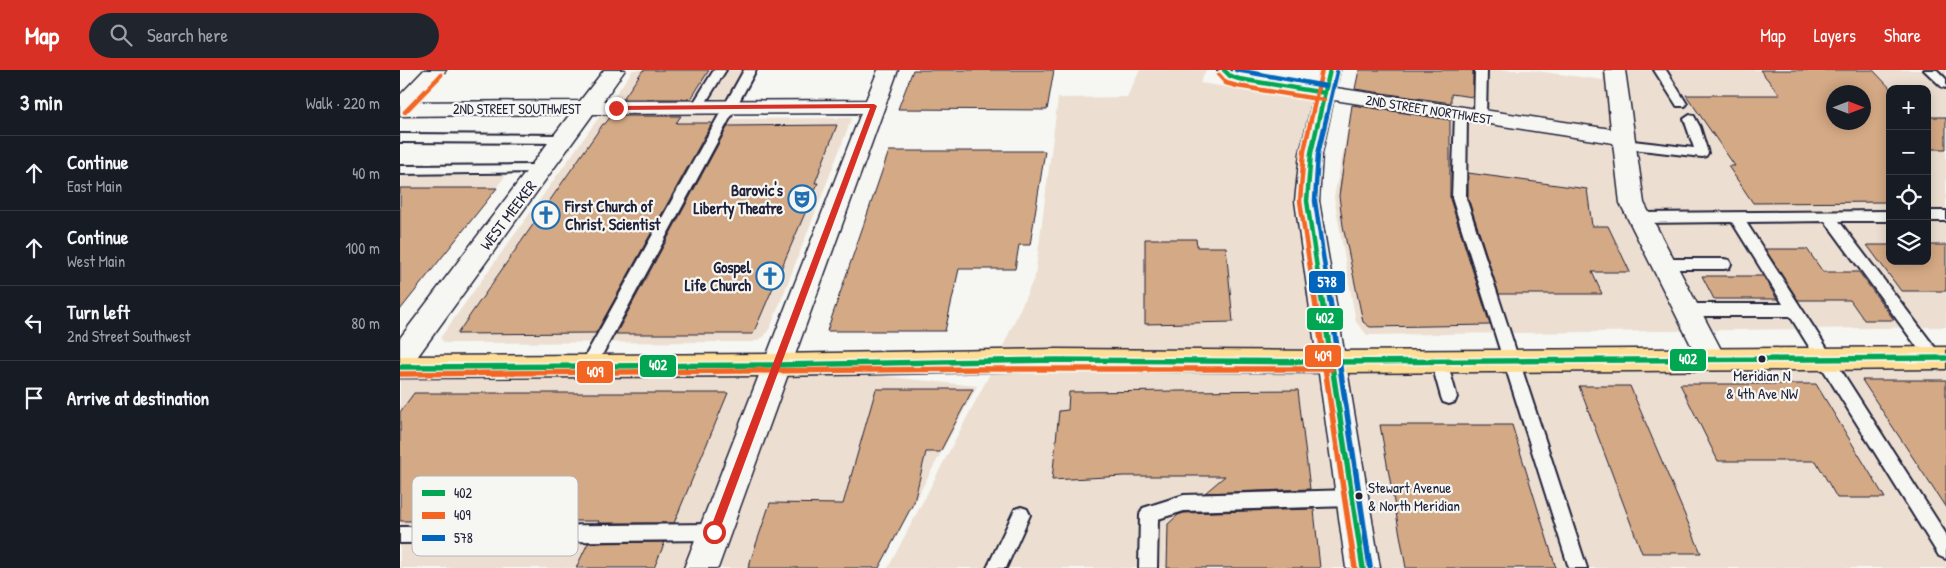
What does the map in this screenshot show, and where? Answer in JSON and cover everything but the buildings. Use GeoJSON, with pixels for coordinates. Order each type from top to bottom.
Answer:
{"type":"FeatureCollection","features":[{"type":"Feature","properties":{"kind":"main road"},"geometry":{"type":"LineString","coordinates":[[400,367],[776,365],[1056,360],[1331,362],[1940,358]]}},
{"type":"Feature","properties":{"kind":"street"},"geometry":{"type":"LineString","coordinates":[[400,108],[436,70]]}},
{"type":"Feature","properties":{"kind":"street","name":"WEST MEEKER"},"geometry":{"type":"LineString","coordinates":[[400,359],[615,70]]}},
{"type":"Feature","properties":{"kind":"street"},"geometry":{"type":"LineString","coordinates":[[701,568],[888,70]]}},
{"type":"Feature","properties":{"kind":"street"},"geometry":{"type":"LineString","coordinates":[[1616,70],[1623,141],[1632,203],[1712,359]]}},
{"type":"Feature","properties":{"kind":"street","name":"2ND STREET NORTHWEST"},"geometry":{"type":"LineString","coordinates":[[1230,74],[1328,82],[1471,115],[1623,141]]}},
{"type":"Feature","properties":{"kind":"street"},"geometry":{"type":"LineString","coordinates":[[1328,82],[1311,153],[1306,201],[1363,568]]}},
{"type":"Feature","properties":{"kind":"street","name":"2ND STREET SOUTHWEST"},"geometry":{"type":"LineString","coordinates":[[400,108],[874,106]]}},
{"type":"Feature","properties":{"kind":"lane"},"geometry":{"type":"LineString","coordinates":[[697,107],[720,70]]}},
{"type":"Feature","properties":{"kind":"lane"},"geometry":{"type":"LineString","coordinates":[[588,366],[750,70]]}},
{"type":"Feature","properties":{"kind":"lane"},"geometry":{"type":"LineString","coordinates":[[1481,70],[1471,115],[1459,198],[1578,568]]}},
{"type":"Feature","properties":{"kind":"lane"},"geometry":{"type":"LineString","coordinates":[[1660,70],[1681,104]]}},
{"type":"Feature","properties":{"kind":"lane"},"geometry":{"type":"LineString","coordinates":[[1930,70],[1946,85]]}},
{"type":"Feature","properties":{"kind":"lane"},"geometry":{"type":"LineString","coordinates":[[1623,141],[1702,154],[1690,119]]}},
{"type":"Feature","properties":{"kind":"lane"},"geometry":{"type":"LineString","coordinates":[[400,138],[564,139]]}},
{"type":"Feature","properties":{"kind":"lane"},"geometry":{"type":"LineString","coordinates":[[400,170],[541,169]]}},
{"type":"Feature","properties":{"kind":"lane"},"geometry":{"type":"LineString","coordinates":[[1640,218],[1886,216]]}},
{"type":"Feature","properties":{"kind":"lane"},"geometry":{"type":"LineString","coordinates":[[1931,216],[1946,216]]}},
{"type":"Feature","properties":{"kind":"lane"},"geometry":{"type":"LineString","coordinates":[[1736,217],[1946,550]]}},
{"type":"Feature","properties":{"kind":"lane"},"geometry":{"type":"LineString","coordinates":[[1829,217],[1940,358]]}},
{"type":"Feature","properties":{"kind":"lane"},"geometry":{"type":"LineString","coordinates":[[1663,264],[1724,264]]}},
{"type":"Feature","properties":{"kind":"lane"},"geometry":{"type":"LineString","coordinates":[[1687,310],[1795,310]]}},
{"type":"Feature","properties":{"kind":"lane"},"geometry":{"type":"LineString","coordinates":[[1439,361],[1449,397]]}},
{"type":"Feature","properties":{"kind":"lane"},"geometry":{"type":"LineString","coordinates":[[1148,568],[1149,514],[1184,503],[1352,498]]}},
{"type":"Feature","properties":{"kind":"lane"},"geometry":{"type":"LineString","coordinates":[[996,568],[1021,515]]}},
{"type":"Feature","properties":{"kind":"lane"},"geometry":{"type":"LineString","coordinates":[[578,533],[714,532]]}},
{"type":"Feature","properties":{"kind":"shaded area"},"geometry":{"type":"Polygon","coordinates":[[[633,70],[745,70],[719,119],[852,118],[771,326],[764,337],[753,342],[445,343],[440,338],[633,70]]]}},
{"type":"Feature","properties":{"kind":"shaded area"},"geometry":{"type":"Polygon","coordinates":[[[1140,70],[1206,70],[1200,83],[1323,101],[1311,153],[1331,362],[1946,358],[1946,568],[888,568],[996,362],[1035,276],[1058,98],[1127,97],[1140,70]]]}},
{"type":"Feature","properties":{"kind":"shaded area"},"geometry":{"type":"Polygon","coordinates":[[[1360,70],[1529,70],[1603,80],[1602,70],[1946,70],[1946,327],[1367,335],[1356,322],[1334,197],[1360,70]]]}},
{"type":"Feature","properties":{"kind":"shaded area"},"geometry":{"type":"Polygon","coordinates":[[[506,175],[447,251],[400,310],[400,176],[506,175]]]}},
{"type":"Feature","properties":{"kind":"shaded area"},"geometry":{"type":"Polygon","coordinates":[[[776,365],[977,386],[879,568],[400,568],[400,367],[776,365]]]}},
{"type":"Feature","properties":{"kind":"transit line","name":"402"},"geometry":{"type":"LineString","coordinates":[[1224,70],[1230,76],[1239,79],[1325,93]]}},
{"type":"Feature","properties":{"kind":"transit line","name":"578"},"geometry":{"type":"LineString","coordinates":[[1236,70],[1326,86]]}},
{"type":"Feature","properties":{"kind":"transit line","name":"409"},"geometry":{"type":"LineString","coordinates":[[1322,70],[1304,151],[1300,201],[1355,568]]}},
{"type":"Feature","properties":{"kind":"transit line","name":"402"},"geometry":{"type":"LineString","coordinates":[[1330,70],[1311,153],[1307,201],[1363,568]]}},
{"type":"Feature","properties":{"kind":"transit line","name":"578"},"geometry":{"type":"LineString","coordinates":[[1337,72],[1318,154],[1315,201],[1370,567]]}},
{"type":"Feature","properties":{"kind":"transit line","name":"409"},"geometry":{"type":"LineString","coordinates":[[405,112],[441,75]]}},
{"type":"Feature","properties":{"kind":"transit line","name":"409"},"geometry":{"type":"LineString","coordinates":[[1219,75],[1226,83],[1237,86],[1324,100]]}},
{"type":"Feature","properties":{"kind":"transit line","name":"402"},"geometry":{"type":"LineString","coordinates":[[400,367],[776,365],[1056,360],[1331,362],[1946,358]]}},
{"type":"Feature","properties":{"kind":"transit line","name":"409"},"geometry":{"type":"LineString","coordinates":[[400,374],[982,369],[1331,369]]}},
{"type":"Feature","properties":{"kind":"place","name":"Barovic's Liberty Theatre"},"geometry":{"type":"Point","coordinates":[802,199]}},
{"type":"Feature","properties":{"kind":"place","name":"First Church of Christ, Scientist"},"geometry":{"type":"Point","coordinates":[546,215]}},
{"type":"Feature","properties":{"kind":"place","name":"Gospel Life Church"},"geometry":{"type":"Point","coordinates":[770,276]}},
{"type":"Feature","properties":{"kind":"place","name":"Meridian N & 4th Ave NW"},"geometry":{"type":"Point","coordinates":[1762,359]}},
{"type":"Feature","properties":{"kind":"place","name":"Stewart Avenue & North Meridian"},"geometry":{"type":"Point","coordinates":[1359,496]}},
{"type":"Feature","properties":{"kind":"route"},"geometry":{"type":"LineString","coordinates":[[616,108],[874,106],[714,532]]}}]}
